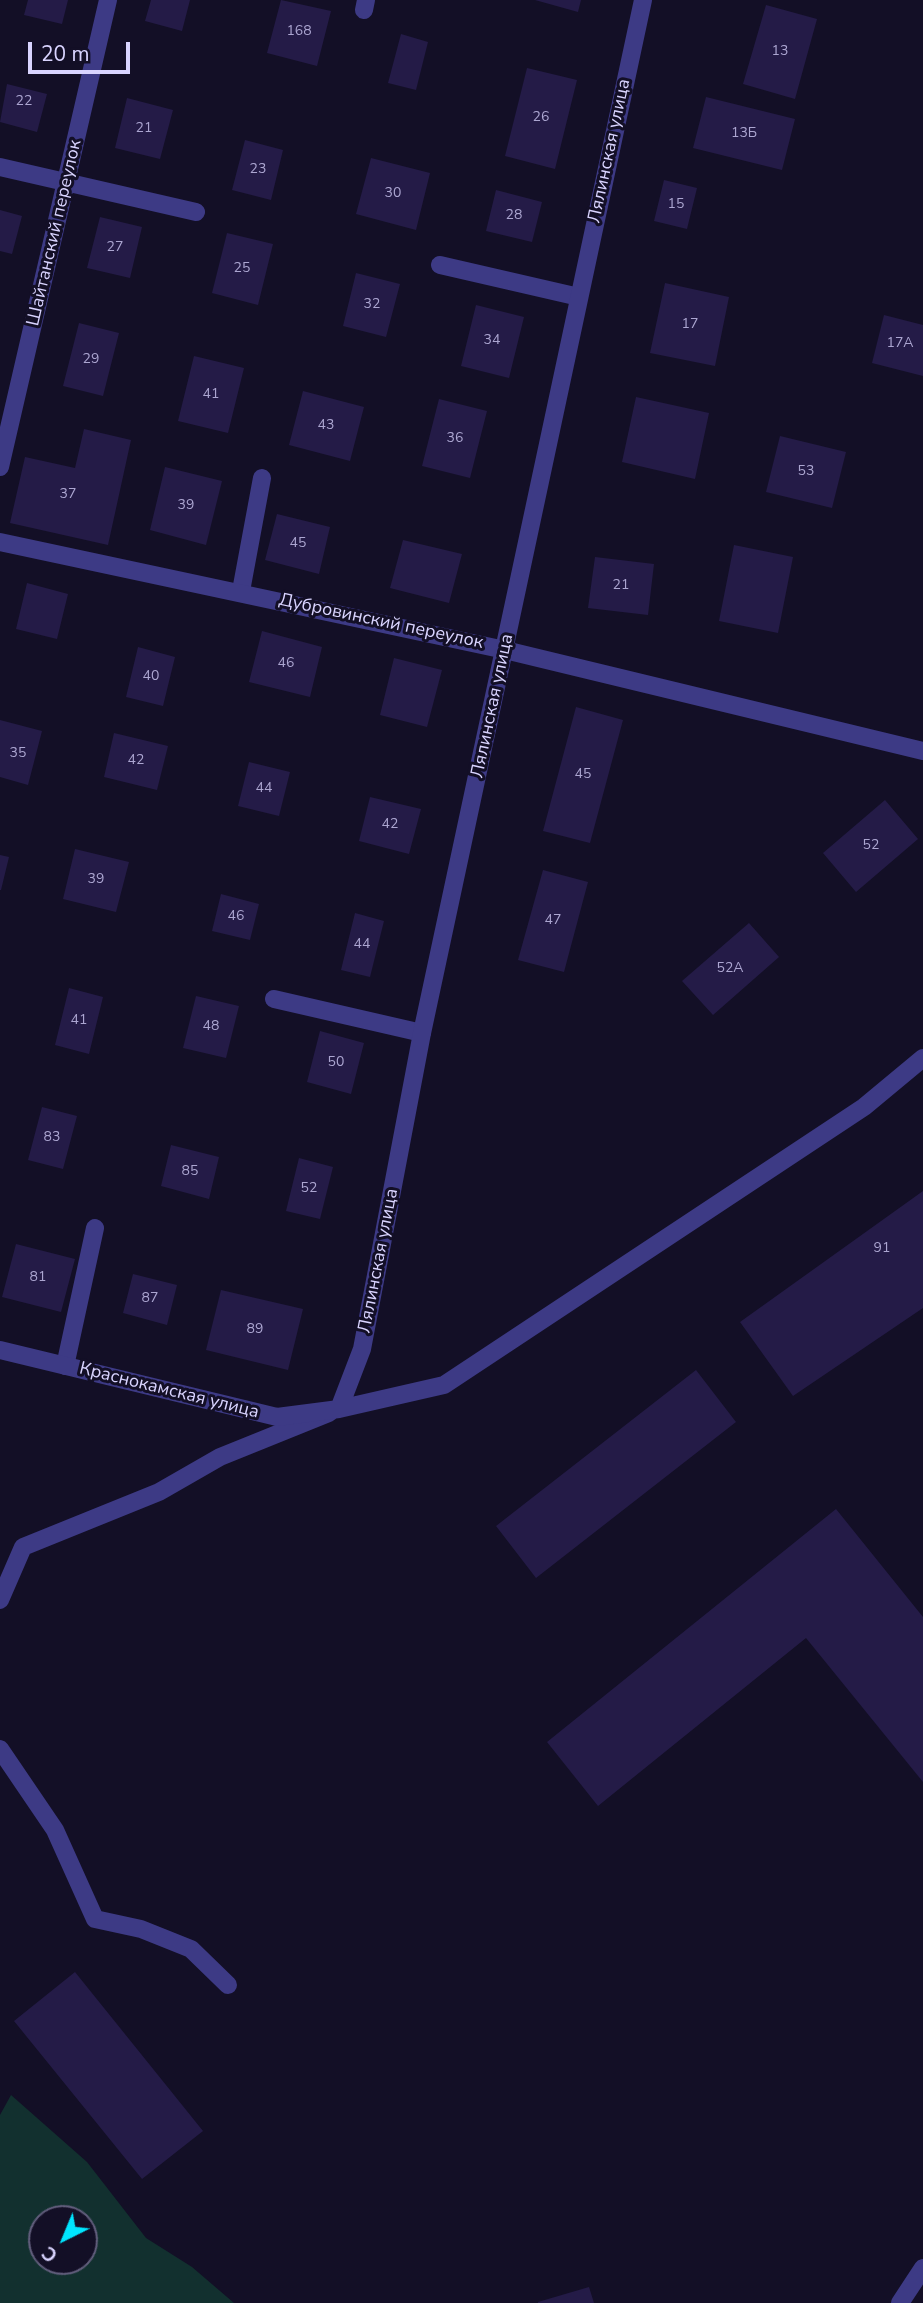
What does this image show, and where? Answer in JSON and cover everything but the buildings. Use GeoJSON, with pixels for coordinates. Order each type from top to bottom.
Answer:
{"type":"FeatureCollection","features":[{"type":"Feature","properties":{"kind":"street","name":"Шайтанский переулок"},"geometry":{"type":"LineString","coordinates":[[0,467],[108,0]]}},
{"type":"Feature","properties":{"kind":"street","name":"Лялинская улица"},"geometry":{"type":"LineString","coordinates":[[339,1409],[362,1349],[422,1033],[643,0]]}},
{"type":"Feature","properties":{"kind":"street"},"geometry":{"type":"LineString","coordinates":[[0,167],[196,212]]}},
{"type":"Feature","properties":{"kind":"street"},"geometry":{"type":"LineString","coordinates":[[440,265],[579,297]]}},
{"type":"Feature","properties":{"kind":"street"},"geometry":{"type":"LineString","coordinates":[[240,591],[262,478]]}},
{"type":"Feature","properties":{"kind":"street","name":"Дубровинский переулок"},"geometry":{"type":"LineString","coordinates":[[0,542],[240,591],[505,650],[923,751]]}},
{"type":"Feature","properties":{"kind":"street"},"geometry":{"type":"LineString","coordinates":[[274,999],[422,1033]]}},
{"type":"Feature","properties":{"kind":"street"},"geometry":{"type":"LineString","coordinates":[[0,1600],[23,1547],[159,1492],[220,1457],[339,1409],[444,1385],[864,1107],[923,1058]]}},
{"type":"Feature","properties":{"kind":"street"},"geometry":{"type":"LineString","coordinates":[[65,1366],[95,1228]]}},
{"type":"Feature","properties":{"kind":"street","name":"Краснокамская улица"},"geometry":{"type":"LineString","coordinates":[[0,1350],[277,1417],[339,1409]]}},
{"type":"Feature","properties":{"kind":"street"},"geometry":{"type":"LineString","coordinates":[[0,1749],[55,1830],[95,1919],[141,1929],[191,1948],[228,1985]]}},
{"type":"Feature","properties":{"kind":"street"},"geometry":{"type":"LineString","coordinates":[[900,2303],[923,2268]]}},
{"type":"Feature","properties":{"kind":"green space"},"geometry":{"type":"Polygon","coordinates":[[[11,2095],[87,2162],[146,2238],[192,2267],[234,2303],[0,2303],[0,2115],[11,2095]]]}}]}
